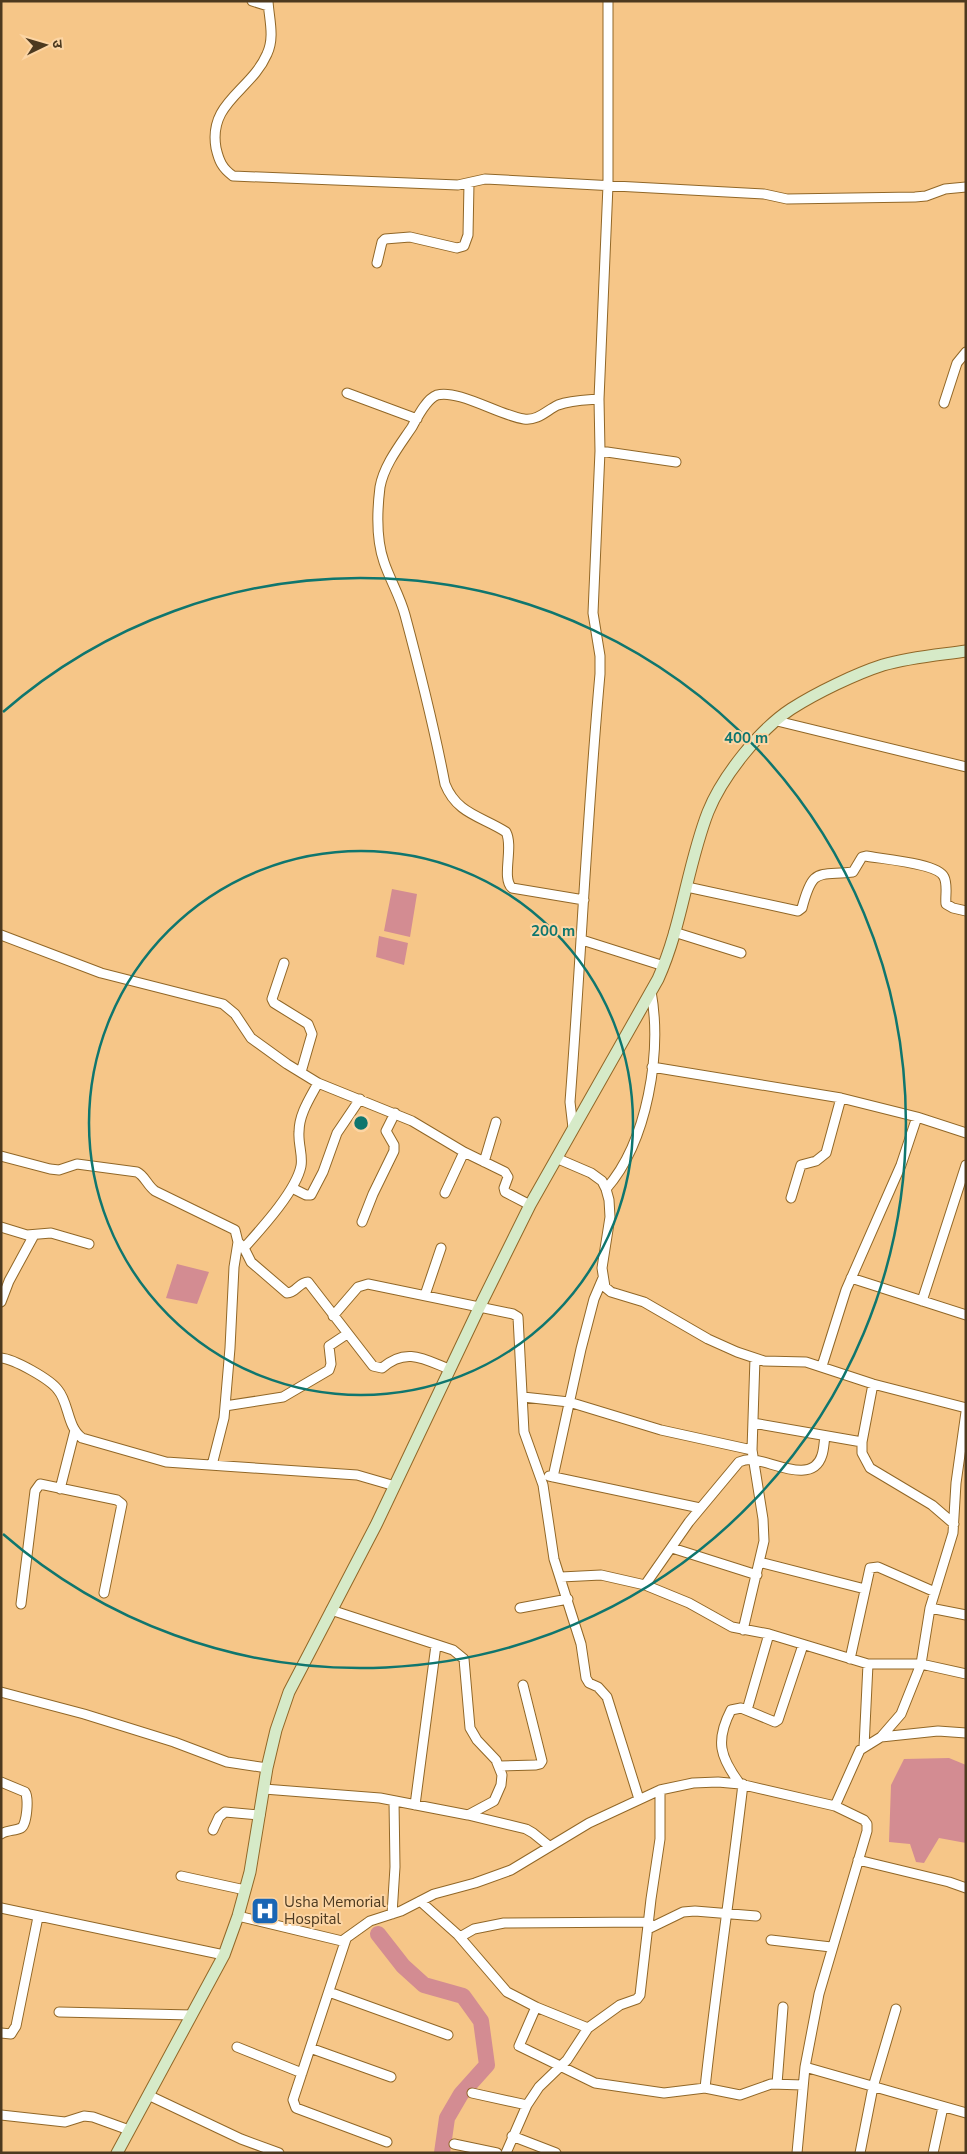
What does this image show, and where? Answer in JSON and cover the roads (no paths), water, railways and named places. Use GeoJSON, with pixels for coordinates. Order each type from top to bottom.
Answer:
{"type":"FeatureCollection","features":[{"type":"Feature","properties":{"kind":"street"},"geometry":{"type":"LineString","coordinates":[[252,1],[268,4],[272,32],[267,54],[260,68],[222,110],[216,122],[215,143],[218,158],[223,169],[233,176],[243,178],[432,184],[469,183],[484,179],[764,194],[787,199],[915,197],[926,196],[944,188],[966,187]]}},
{"type":"Feature","properties":{"kind":"street"},"geometry":{"type":"LineString","coordinates":[[573,1128],[570,1102],[582,940],[588,815],[600,674],[600,651],[593,613],[608,185],[608,1]]}},
{"type":"Feature","properties":{"kind":"street"},"geometry":{"type":"LineString","coordinates":[[376,263],[382,242],[385,239],[410,237],[457,248],[464,246],[468,235],[469,183]]}},
{"type":"Feature","properties":{"kind":"street"},"geometry":{"type":"LineString","coordinates":[[944,403],[956,362],[966,352]]}},
{"type":"Feature","properties":{"kind":"street"},"geometry":{"type":"LineString","coordinates":[[347,394],[417,419]]}},
{"type":"Feature","properties":{"kind":"street"},"geometry":{"type":"LineString","coordinates":[[584,900],[519,890],[509,885],[510,846],[506,832],[466,812],[449,794],[445,784],[429,705],[404,609],[381,551],[378,525],[379,497],[383,476],[391,459],[425,407],[438,395],[468,400],[508,416],[526,420],[534,419],[559,405],[599,399]]}},
{"type":"Feature","properties":{"kind":"street"},"geometry":{"type":"LineString","coordinates":[[600,451],[676,462]]}},
{"type":"Feature","properties":{"kind":"street"},"geometry":{"type":"LineString","coordinates":[[117,2153],[224,1955],[245,1890],[260,1816],[267,1768],[276,1730],[289,1692],[376,1525],[449,1369],[530,1205],[652,991],[664,966],[708,812],[722,785],[764,733],[790,710],[865,672],[884,665],[966,651]]}},
{"type":"Feature","properties":{"kind":"street"},"geometry":{"type":"LineString","coordinates":[[777,721],[966,767]]}},
{"type":"Feature","properties":{"kind":"street"},"geometry":{"type":"LineString","coordinates":[[687,887],[798,911],[802,908],[812,881],[820,874],[826,872],[853,872],[862,857],[866,856],[916,864],[941,872],[945,880],[946,904],[966,911]]}},
{"type":"Feature","properties":{"kind":"street"},"geometry":{"type":"LineString","coordinates":[[674,932],[742,954]]}},
{"type":"Feature","properties":{"kind":"street"},"geometry":{"type":"LineString","coordinates":[[1,935],[101,973],[223,1004],[235,1014],[251,1038],[268,1052],[318,1083],[412,1121],[464,1152],[507,1174],[505,1192],[530,1205]]}},
{"type":"Feature","properties":{"kind":"street"},"geometry":{"type":"LineString","coordinates":[[582,940],[664,966]]}},
{"type":"Feature","properties":{"kind":"street"},"geometry":{"type":"LineString","coordinates":[[284,962],[272,998],[274,1003],[308,1024],[311,1028],[312,1034],[301,1072]]}},
{"type":"Feature","properties":{"kind":"street"},"geometry":{"type":"LineString","coordinates":[[606,1189],[626,1162],[649,1096],[655,1024],[652,991]]}},
{"type":"Feature","properties":{"kind":"street"},"geometry":{"type":"LineString","coordinates":[[652,1067],[841,1098],[916,1116],[966,1133]]}},
{"type":"Feature","properties":{"kind":"street"},"geometry":{"type":"LineString","coordinates":[[212,1465],[225,1406],[234,1267],[241,1245],[292,1188],[301,1169],[302,1161],[298,1134],[300,1120],[318,1083]]}},
{"type":"Feature","properties":{"kind":"street"},"geometry":{"type":"LineString","coordinates":[[791,1198],[800,1165],[816,1161],[826,1153],[841,1098]]}},
{"type":"Feature","properties":{"kind":"street"},"geometry":{"type":"LineString","coordinates":[[292,1188],[306,1195],[311,1195],[323,1172],[337,1133],[360,1099]]}},
{"type":"Feature","properties":{"kind":"street"},"geometry":{"type":"LineString","coordinates":[[362,1222],[394,1151],[394,1145],[386,1132],[395,1113]]}},
{"type":"Feature","properties":{"kind":"street"},"geometry":{"type":"LineString","coordinates":[[822,1366],[833,1325],[851,1278],[901,1165],[916,1116]]}},
{"type":"Feature","properties":{"kind":"street"},"geometry":{"type":"LineString","coordinates":[[484,1162],[496,1122]]}},
{"type":"Feature","properties":{"kind":"street"},"geometry":{"type":"LineString","coordinates":[[445,1193],[464,1152]]}},
{"type":"Feature","properties":{"kind":"street"},"geometry":{"type":"LineString","coordinates":[[1,1156],[50,1169],[59,1170],[77,1164],[137,1172],[142,1175],[147,1184],[155,1191],[232,1227],[251,1262],[287,1293],[292,1292],[303,1282],[308,1282],[373,1366],[382,1368],[408,1355],[416,1356],[449,1369]]}},
{"type":"Feature","properties":{"kind":"street"},"geometry":{"type":"LineString","coordinates":[[556,1158],[591,1173],[602,1181],[606,1189],[610,1200],[610,1217],[602,1278],[605,1287],[611,1292],[644,1302],[708,1339],[764,1361],[806,1362],[873,1384],[966,1408]]}},
{"type":"Feature","properties":{"kind":"street"},"geometry":{"type":"LineString","coordinates":[[922,1301],[966,1165]]}},
{"type":"Feature","properties":{"kind":"street"},"geometry":{"type":"LineString","coordinates":[[1,1227],[26,1235],[51,1233],[89,1244]]}},
{"type":"Feature","properties":{"kind":"street"},"geometry":{"type":"LineString","coordinates":[[1,1302],[9,1281],[34,1235]]}},
{"type":"Feature","properties":{"kind":"street"},"geometry":{"type":"LineString","coordinates":[[425,1295],[441,1248]]}},
{"type":"Feature","properties":{"kind":"street"},"geometry":{"type":"LineString","coordinates":[[553,1477],[594,1299],[602,1278]]}},
{"type":"Feature","properties":{"kind":"street"},"geometry":{"type":"LineString","coordinates":[[851,1278],[966,1315]]}},
{"type":"Feature","properties":{"kind":"street"},"geometry":{"type":"LineString","coordinates":[[333,1316],[358,1288],[364,1285],[377,1285],[513,1314],[518,1317],[524,1432],[545,1496],[554,1559],[581,1644],[586,1678],[589,1683],[598,1687],[607,1697],[638,1799]]}},
{"type":"Feature","properties":{"kind":"street"},"geometry":{"type":"LineString","coordinates":[[225,1406],[270,1400],[291,1394],[329,1370],[331,1364],[330,1346],[347,1334]]}},
{"type":"Feature","properties":{"kind":"street"},"geometry":{"type":"LineString","coordinates":[[1,1358],[12,1360],[58,1390],[75,1430],[82,1438],[154,1459],[357,1475],[394,1486]]}},
{"type":"Feature","properties":{"kind":"street"},"geometry":{"type":"LineString","coordinates":[[743,1630],[764,1541],[763,1518],[753,1455],[755,1358]]}},
{"type":"Feature","properties":{"kind":"street"},"geometry":{"type":"LineString","coordinates":[[873,1384],[862,1442],[862,1453],[870,1468],[932,1505],[954,1524]]}},
{"type":"Feature","properties":{"kind":"street"},"geometry":{"type":"LineString","coordinates":[[523,1397],[569,1402],[753,1455],[793,1470],[812,1468],[817,1464],[822,1456],[825,1436]]}},
{"type":"Feature","properties":{"kind":"street"},"geometry":{"type":"LineString","coordinates":[[835,1806],[857,1755],[881,1737],[901,1714],[921,1664],[930,1608],[953,1533],[956,1483],[966,1412]]}},
{"type":"Feature","properties":{"kind":"street"},"geometry":{"type":"LineString","coordinates":[[753,1422],[862,1442]]}},
{"type":"Feature","properties":{"kind":"street"},"geometry":{"type":"LineString","coordinates":[[60,1489],[75,1430]]}},
{"type":"Feature","properties":{"kind":"street"},"geometry":{"type":"LineString","coordinates":[[645,1584],[700,1508],[739,1462],[753,1455]]}},
{"type":"Feature","properties":{"kind":"street"},"geometry":{"type":"LineString","coordinates":[[540,1476],[553,1477],[700,1508]]}},
{"type":"Feature","properties":{"kind":"street"},"geometry":{"type":"LineString","coordinates":[[21,1604],[36,1491],[40,1484],[117,1500],[122,1504],[104,1593]]}},
{"type":"Feature","properties":{"kind":"street"},"geometry":{"type":"LineString","coordinates":[[672,1548],[757,1575]]}},
{"type":"Feature","properties":{"kind":"street"},"geometry":{"type":"LineString","coordinates":[[760,1562],[865,1589]]}},
{"type":"Feature","properties":{"kind":"street"},"geometry":{"type":"LineString","coordinates":[[850,1659],[870,1568],[878,1567],[935,1592]]}},
{"type":"Feature","properties":{"kind":"street"},"geometry":{"type":"LineString","coordinates":[[561,1577],[602,1575],[645,1584],[689,1603],[732,1627],[769,1634],[868,1664],[921,1664],[966,1674]]}},
{"type":"Feature","properties":{"kind":"street"},"geometry":{"type":"LineString","coordinates":[[520,1608],[568,1599]]}},
{"type":"Feature","properties":{"kind":"street"},"geometry":{"type":"LineString","coordinates":[[930,1608],[966,1615]]}},
{"type":"Feature","properties":{"kind":"street"},"geometry":{"type":"LineString","coordinates":[[331,1610],[453,1650],[464,1658],[470,1728],[477,1740],[500,1766],[501,1785],[494,1801],[468,1815]]}},
{"type":"Feature","properties":{"kind":"street"},"geometry":{"type":"LineString","coordinates":[[747,1710],[769,1634]]}},
{"type":"Feature","properties":{"kind":"street"},"geometry":{"type":"LineString","coordinates":[[416,1805],[436,1645]]}},
{"type":"Feature","properties":{"kind":"street"},"geometry":{"type":"LineString","coordinates":[[705,2088],[715,1998],[728,1914],[741,1784],[724,1758],[720,1741],[731,1710],[735,1708],[747,1710],[775,1722],[778,1720],[803,1645]]}},
{"type":"Feature","properties":{"kind":"street"},"geometry":{"type":"LineString","coordinates":[[864,1748],[868,1664]]}},
{"type":"Feature","properties":{"kind":"street"},"geometry":{"type":"LineString","coordinates":[[500,1766],[536,1765],[540,1764],[542,1760],[523,1685]]}},
{"type":"Feature","properties":{"kind":"street"},"geometry":{"type":"LineString","coordinates":[[1,1692],[76,1712],[174,1742],[226,1762],[267,1768]]}},
{"type":"Feature","properties":{"kind":"street"},"geometry":{"type":"LineString","coordinates":[[881,1737],[938,1731],[966,1733]]}},
{"type":"Feature","properties":{"kind":"street"},"geometry":{"type":"LineString","coordinates":[[1,1782],[25,1792],[28,1800],[22,1828],[1,1834]]}},
{"type":"Feature","properties":{"kind":"street"},"geometry":{"type":"LineString","coordinates":[[238,1916],[338,1941],[346,1939],[370,1921],[392,1914],[434,1894],[504,1873],[524,1863],[589,1823],[638,1799],[660,1790],[693,1783],[718,1782],[741,1784],[835,1806],[864,1820],[867,1824],[867,1831],[831,1947],[819,1994],[803,2085],[797,2153]]}},
{"type":"Feature","properties":{"kind":"street"},"geometry":{"type":"LineString","coordinates":[[264,1789],[394,1801],[468,1815],[526,1829],[533,1832],[549,1846]]}},
{"type":"Feature","properties":{"kind":"street"},"geometry":{"type":"LineString","coordinates":[[506,2153],[527,2105],[539,2087],[560,2067],[588,2028],[614,2009],[637,1999],[640,1995],[660,1839],[660,1790]]}},
{"type":"Feature","properties":{"kind":"street"},"geometry":{"type":"LineString","coordinates":[[392,1914],[395,1867],[394,1801]]}},
{"type":"Feature","properties":{"kind":"street"},"geometry":{"type":"LineString","coordinates":[[213,1830],[219,1817],[225,1812],[260,1816]]}},
{"type":"Feature","properties":{"kind":"street"},"geometry":{"type":"LineString","coordinates":[[858,1860],[949,1882],[966,1888]]}},
{"type":"Feature","properties":{"kind":"street"},"geometry":{"type":"LineString","coordinates":[[181,1876],[245,1890]]}},
{"type":"Feature","properties":{"kind":"street"},"geometry":{"type":"LineString","coordinates":[[420,1901],[459,1936],[503,1988],[536,2008],[588,2028]]}},
{"type":"Feature","properties":{"kind":"street"},"geometry":{"type":"LineString","coordinates":[[1,1908],[224,1955]]}},
{"type":"Feature","properties":{"kind":"street"},"geometry":{"type":"LineString","coordinates":[[459,1936],[474,1929],[504,1923],[648,1926],[683,1912],[756,1916]]}},
{"type":"Feature","properties":{"kind":"street"},"geometry":{"type":"LineString","coordinates":[[1,2033],[12,2034],[16,2026],[38,1917]]}},
{"type":"Feature","properties":{"kind":"street"},"geometry":{"type":"LineString","coordinates":[[346,1939],[293,2100],[296,2108],[387,2142]]}},
{"type":"Feature","properties":{"kind":"street"},"geometry":{"type":"LineString","coordinates":[[771,1940],[831,1947]]}},
{"type":"Feature","properties":{"kind":"street"},"geometry":{"type":"LineString","coordinates":[[329,1992],[448,2036]]}},
{"type":"Feature","properties":{"kind":"street"},"geometry":{"type":"LineString","coordinates":[[777,2084],[783,2007]]}},
{"type":"Feature","properties":{"kind":"street"},"geometry":{"type":"LineString","coordinates":[[536,2008],[519,2046],[596,2084],[664,2093],[705,2088],[740,2095],[765,2086],[777,2084],[803,2085]]}},
{"type":"Feature","properties":{"kind":"street"},"geometry":{"type":"LineString","coordinates":[[860,2153],[873,2087],[896,2009]]}},
{"type":"Feature","properties":{"kind":"street"},"geometry":{"type":"LineString","coordinates":[[58,2012],[192,2015]]}},
{"type":"Feature","properties":{"kind":"street"},"geometry":{"type":"LineString","coordinates":[[237,2047],[302,2073]]}},
{"type":"Feature","properties":{"kind":"street"},"geometry":{"type":"LineString","coordinates":[[310,2048],[391,2077]]}},
{"type":"Feature","properties":{"kind":"street"},"geometry":{"type":"LineString","coordinates":[[806,2067],[966,2113]]}},
{"type":"Feature","properties":{"kind":"street"},"geometry":{"type":"LineString","coordinates":[[472,2093],[527,2105]]}},
{"type":"Feature","properties":{"kind":"street"},"geometry":{"type":"LineString","coordinates":[[148,2095],[241,2139],[279,2153]]}},
{"type":"Feature","properties":{"kind":"street"},"geometry":{"type":"LineString","coordinates":[[933,2153],[943,2107]]}},
{"type":"Feature","properties":{"kind":"street"},"geometry":{"type":"LineString","coordinates":[[1,2115],[65,2122],[84,2116],[94,2117],[129,2130]]}},
{"type":"Feature","properties":{"kind":"street"},"geometry":{"type":"LineString","coordinates":[[512,2136],[556,2153]]}},
{"type":"Feature","properties":{"kind":"street"},"geometry":{"type":"LineString","coordinates":[[454,2144],[497,2153]]}},
{"type":"Feature","properties":{"kind":"waterway"},"geometry":{"type":"LineString","coordinates":[[378,1934],[403,1966],[424,1985],[463,1996],[481,2021],[487,2065],[461,2094],[447,2118],[442,2153]]}},
{"type":"Feature","properties":{"kind":"place","name":"Usha Memorial Hospital"},"geometry":{"type":"Point","coordinates":[265,1911]}}]}
